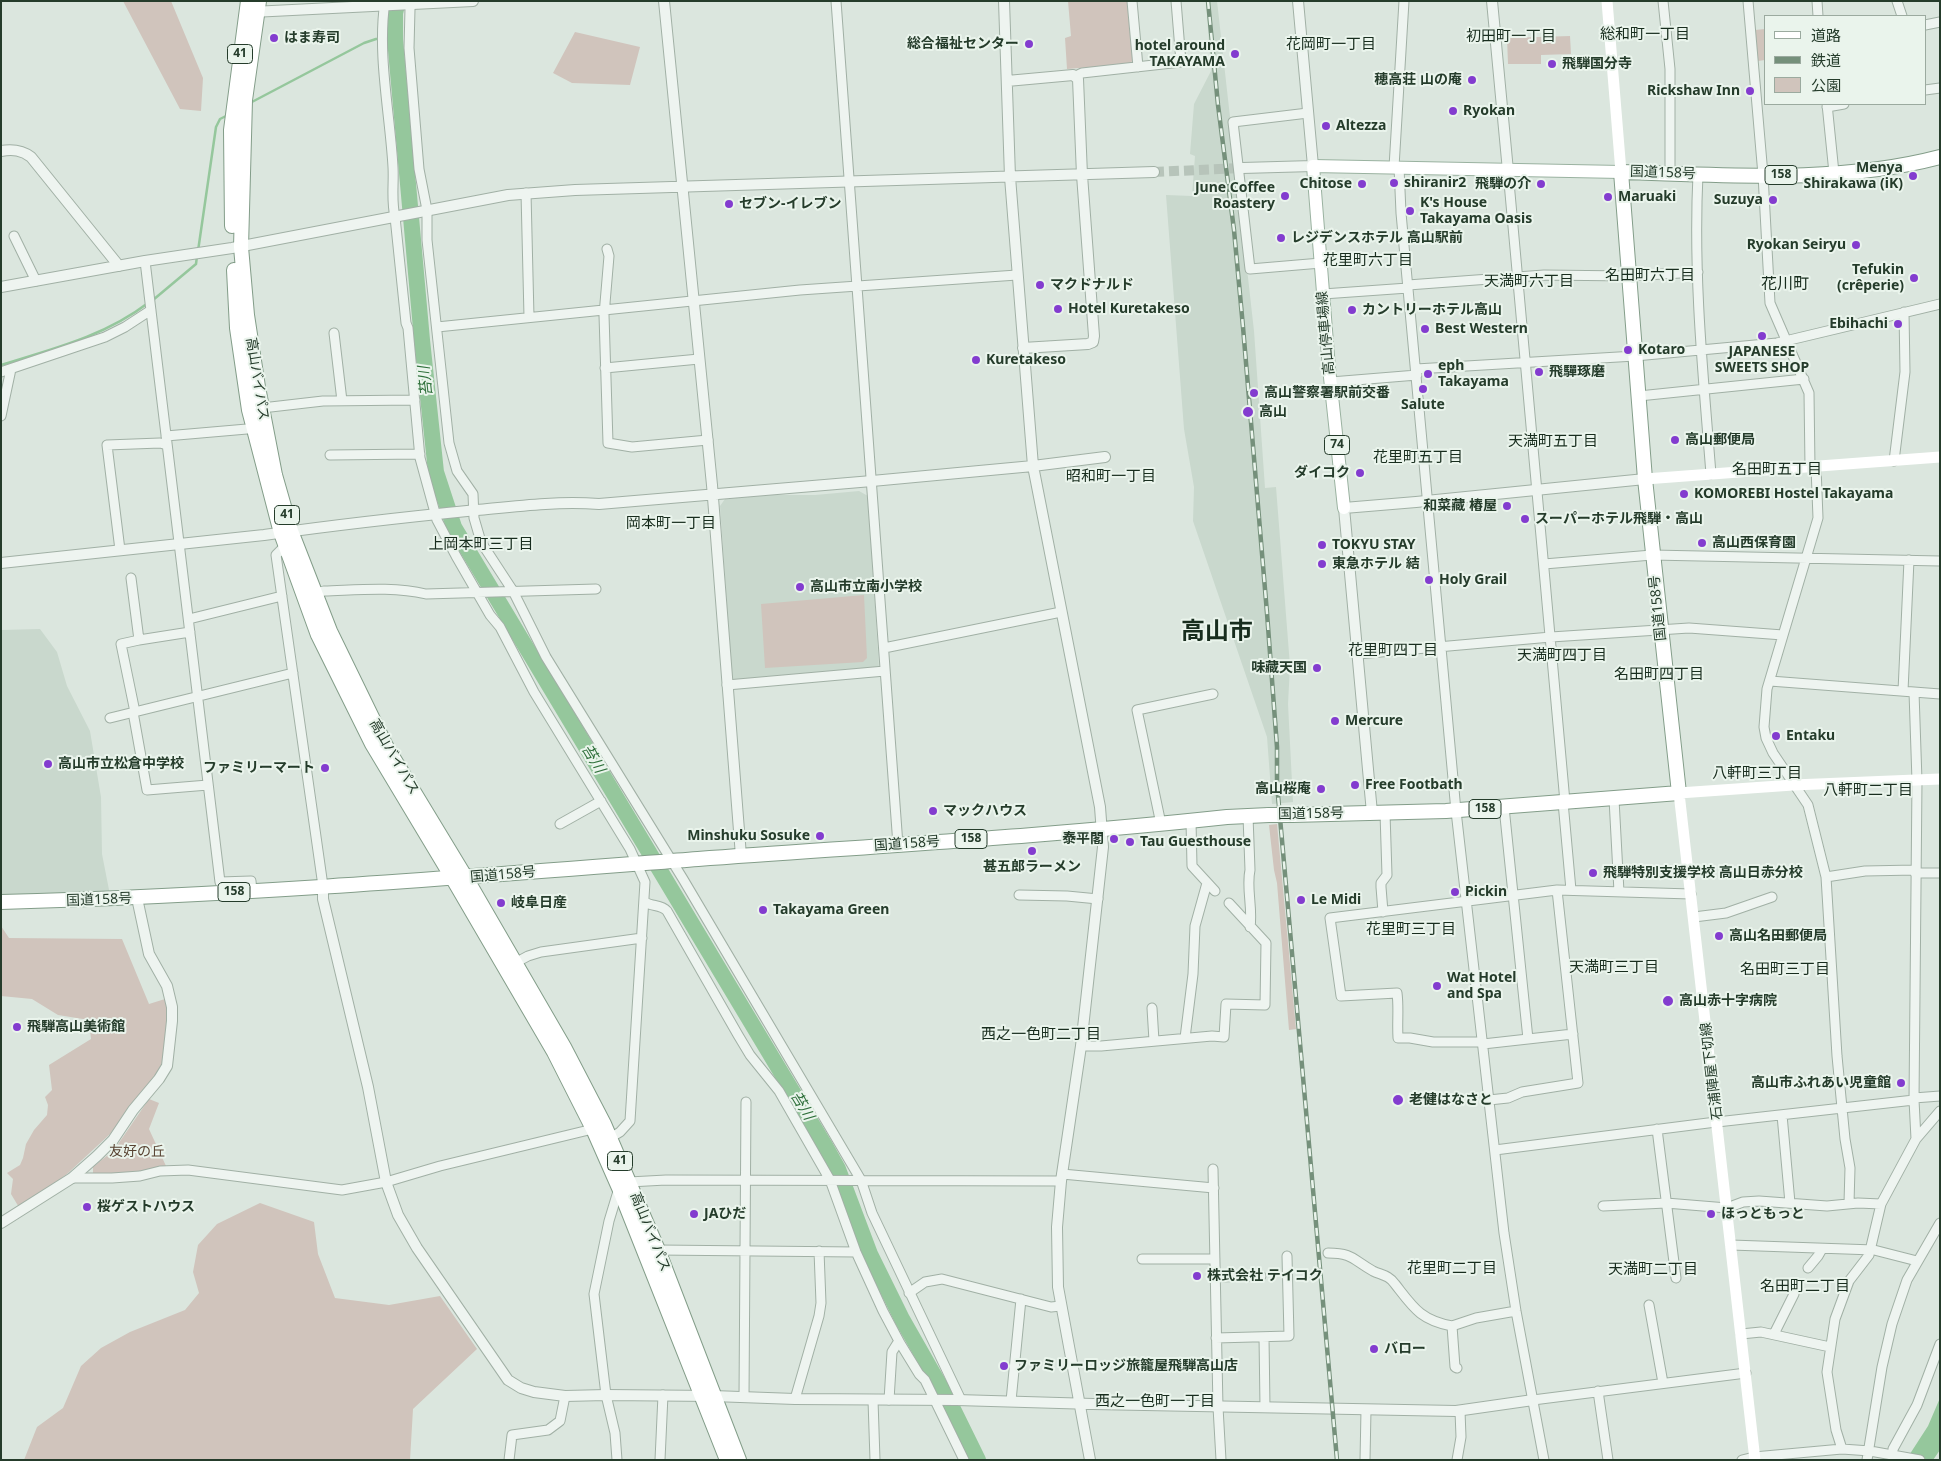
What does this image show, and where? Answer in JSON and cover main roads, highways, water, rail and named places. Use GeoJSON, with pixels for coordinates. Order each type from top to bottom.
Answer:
{"type":"FeatureCollection","features":[{"type":"Feature","properties":{"kind":"highway","name":"高山バイパス"},"geometry":{"type":"LineString","coordinates":[[252,6],[239,109],[237,328],[249,410],[262,464],[318,635],[372,744],[516,963],[564,1047],[610,1138],[624,1185],[708,1396],[739,1460]]}},
{"type":"Feature","properties":{"kind":"highway","name":"国道158号"},"geometry":{"type":"LineString","coordinates":[[1,902],[137,898],[459,878],[1248,816],[1456,811],[1679,793],[1652,555],[1621,172],[1763,175],[1834,173],[1896,167],[1940,157]]}},
{"type":"Feature","properties":{"kind":"highway","name":"高山バイパス"},"geometry":{"type":"LineString","coordinates":[[237,247],[262,408],[286,536],[315,593],[334,640],[386,746],[554,1052],[658,1250],[708,1396],[727,1460]]}},
{"type":"Feature","properties":{"kind":"main road"},"geometry":{"type":"LineString","coordinates":[[1608,1],[1621,172]]}},
{"type":"Feature","properties":{"kind":"main road","name":"高山停車場線"},"geometry":{"type":"LineString","coordinates":[[1344,508],[1330,382],[1313,166],[1621,172]]}},
{"type":"Feature","properties":{"kind":"main road"},"geometry":{"type":"LineString","coordinates":[[1645,479],[1940,457]]}},
{"type":"Feature","properties":{"kind":"main road"},"geometry":{"type":"LineString","coordinates":[[1679,793],[1793,785],[1940,779]]}},
{"type":"Feature","properties":{"kind":"main road","name":"石浦陣屋下切線"},"geometry":{"type":"LineString","coordinates":[[1679,793],[1746,1373],[1754,1458]]}},
{"type":"Feature","properties":{"kind":"waterway","name":"苔川"},"geometry":{"type":"LineString","coordinates":[[398,1],[395,13],[395,39],[436,472],[454,527],[824,1144],[838,1169],[870,1254],[902,1319],[951,1405],[978,1460]]}},
{"type":"Feature","properties":{"kind":"waterway"},"geometry":{"type":"LineString","coordinates":[[250,103],[364,43],[376,39],[395,39]]}},
{"type":"Feature","properties":{"kind":"waterway"},"geometry":{"type":"LineString","coordinates":[[198,251],[216,127],[220,119],[228,115]]}},
{"type":"Feature","properties":{"kind":"waterway"},"geometry":{"type":"LineString","coordinates":[[153,300],[196,264],[197,256]]}},
{"type":"Feature","properties":{"kind":"waterway"},"geometry":{"type":"LineString","coordinates":[[1,365],[96,333],[148,303]]}},
{"type":"Feature","properties":{"kind":"tunnel"},"geometry":{"type":"LineString","coordinates":[[1154,172],[1242,168]]}},
{"type":"Feature","properties":{"kind":"railway"},"geometry":{"type":"LineString","coordinates":[[1208,1],[1243,327],[1277,747],[1277,784],[1337,1460]]}},
{"type":"Feature","properties":{"kind":"place","name":"はま寿司"},"geometry":{"type":"Point","coordinates":[274,38]}},
{"type":"Feature","properties":{"kind":"place","name":"総合福祉センター"},"geometry":{"type":"Point","coordinates":[1029,44]}},
{"type":"Feature","properties":{"kind":"place","name":"hotel around TAKAYAMA"},"geometry":{"type":"Point","coordinates":[1235,54]}},
{"type":"Feature","properties":{"kind":"place","name":"飛騨国分寺"},"geometry":{"type":"Point","coordinates":[1552,64]}},
{"type":"Feature","properties":{"kind":"place","name":"穂高荘 山の庵"},"geometry":{"type":"Point","coordinates":[1472,80]}},
{"type":"Feature","properties":{"kind":"place","name":"Rickshaw Inn"},"geometry":{"type":"Point","coordinates":[1750,91]}},
{"type":"Feature","properties":{"kind":"place","name":"Ryokan"},"geometry":{"type":"Point","coordinates":[1453,111]}},
{"type":"Feature","properties":{"kind":"place","name":"Altezza"},"geometry":{"type":"Point","coordinates":[1326,126]}},
{"type":"Feature","properties":{"kind":"place","name":"Menya Shirakawa (iK)"},"geometry":{"type":"Point","coordinates":[1913,176]}},
{"type":"Feature","properties":{"kind":"place","name":"shiranir2"},"geometry":{"type":"Point","coordinates":[1394,183]}},
{"type":"Feature","properties":{"kind":"place","name":"Chitose"},"geometry":{"type":"Point","coordinates":[1362,184]}},
{"type":"Feature","properties":{"kind":"place","name":"飛騨の介"},"geometry":{"type":"Point","coordinates":[1541,184]}},
{"type":"Feature","properties":{"kind":"place","name":"June Coffee Roastery"},"geometry":{"type":"Point","coordinates":[1285,196]}},
{"type":"Feature","properties":{"kind":"place","name":"Maruaki"},"geometry":{"type":"Point","coordinates":[1608,197]}},
{"type":"Feature","properties":{"kind":"place","name":"Suzuya"},"geometry":{"type":"Point","coordinates":[1773,200]}},
{"type":"Feature","properties":{"kind":"place","name":"セブン-イレブン"},"geometry":{"type":"Point","coordinates":[729,204]}},
{"type":"Feature","properties":{"kind":"place","name":"K's House Takayama Oasis"},"geometry":{"type":"Point","coordinates":[1410,211]}},
{"type":"Feature","properties":{"kind":"place","name":"レジデンスホテル 高山駅前"},"geometry":{"type":"Point","coordinates":[1281,238]}},
{"type":"Feature","properties":{"kind":"place","name":"Ryokan Seiryu"},"geometry":{"type":"Point","coordinates":[1856,245]}},
{"type":"Feature","properties":{"kind":"place","name":"Tefukin (crêperie)"},"geometry":{"type":"Point","coordinates":[1914,278]}},
{"type":"Feature","properties":{"kind":"place","name":"マクドナルド"},"geometry":{"type":"Point","coordinates":[1040,285]}},
{"type":"Feature","properties":{"kind":"place","name":"Hotel Kuretakeso"},"geometry":{"type":"Point","coordinates":[1058,309]}},
{"type":"Feature","properties":{"kind":"place","name":"カントリーホテル高山"},"geometry":{"type":"Point","coordinates":[1352,310]}},
{"type":"Feature","properties":{"kind":"place","name":"Ebihachi"},"geometry":{"type":"Point","coordinates":[1898,324]}},
{"type":"Feature","properties":{"kind":"place","name":"Best Western"},"geometry":{"type":"Point","coordinates":[1425,329]}},
{"type":"Feature","properties":{"kind":"place","name":"JAPANESE SWEETS SHOP"},"geometry":{"type":"Point","coordinates":[1762,336]}},
{"type":"Feature","properties":{"kind":"place","name":"Kotaro"},"geometry":{"type":"Point","coordinates":[1628,350]}},
{"type":"Feature","properties":{"kind":"place","name":"Kuretakeso"},"geometry":{"type":"Point","coordinates":[976,360]}},
{"type":"Feature","properties":{"kind":"place","name":"飛驒琢磨"},"geometry":{"type":"Point","coordinates":[1539,372]}},
{"type":"Feature","properties":{"kind":"place","name":"eph Takayama"},"geometry":{"type":"Point","coordinates":[1428,374]}},
{"type":"Feature","properties":{"kind":"place","name":"Salute"},"geometry":{"type":"Point","coordinates":[1423,389]}},
{"type":"Feature","properties":{"kind":"place","name":"高山警察署駅前交番"},"geometry":{"type":"Point","coordinates":[1254,393]}},
{"type":"Feature","properties":{"kind":"place","name":"高山"},"geometry":{"type":"Point","coordinates":[1248,412]}},
{"type":"Feature","properties":{"kind":"place","name":"高山郵便局"},"geometry":{"type":"Point","coordinates":[1675,440]}},
{"type":"Feature","properties":{"kind":"place","name":"ダイコク"},"geometry":{"type":"Point","coordinates":[1360,473]}},
{"type":"Feature","properties":{"kind":"place","name":"KOMOREBI Hostel Takayama"},"geometry":{"type":"Point","coordinates":[1684,494]}},
{"type":"Feature","properties":{"kind":"place","name":"和菜藏 樁屋"},"geometry":{"type":"Point","coordinates":[1507,506]}},
{"type":"Feature","properties":{"kind":"place","name":"スーパーホテル飛騨・高山"},"geometry":{"type":"Point","coordinates":[1525,519]}},
{"type":"Feature","properties":{"kind":"place","name":"高山西保育園"},"geometry":{"type":"Point","coordinates":[1702,543]}},
{"type":"Feature","properties":{"kind":"place","name":"TOKYU STAY"},"geometry":{"type":"Point","coordinates":[1322,545]}},
{"type":"Feature","properties":{"kind":"place","name":"東急ホテル 結"},"geometry":{"type":"Point","coordinates":[1322,564]}},
{"type":"Feature","properties":{"kind":"place","name":"Holy Grail"},"geometry":{"type":"Point","coordinates":[1429,580]}},
{"type":"Feature","properties":{"kind":"place","name":"高山市立南小学校"},"geometry":{"type":"Point","coordinates":[800,587]}},
{"type":"Feature","properties":{"kind":"place","name":"味藏天国"},"geometry":{"type":"Point","coordinates":[1317,668]}},
{"type":"Feature","properties":{"kind":"place","name":"Mercure"},"geometry":{"type":"Point","coordinates":[1335,721]}},
{"type":"Feature","properties":{"kind":"place","name":"Entaku"},"geometry":{"type":"Point","coordinates":[1776,736]}},
{"type":"Feature","properties":{"kind":"place","name":"高山市立松倉中学校"},"geometry":{"type":"Point","coordinates":[48,764]}},
{"type":"Feature","properties":{"kind":"place","name":"ファミリーマート"},"geometry":{"type":"Point","coordinates":[325,768]}},
{"type":"Feature","properties":{"kind":"place","name":"Free Footbath"},"geometry":{"type":"Point","coordinates":[1355,785]}},
{"type":"Feature","properties":{"kind":"place","name":"高山桜庵"},"geometry":{"type":"Point","coordinates":[1321,789]}},
{"type":"Feature","properties":{"kind":"place","name":"マックハウス"},"geometry":{"type":"Point","coordinates":[933,811]}},
{"type":"Feature","properties":{"kind":"place","name":"Minshuku Sosuke"},"geometry":{"type":"Point","coordinates":[820,836]}},
{"type":"Feature","properties":{"kind":"place","name":"泰平閣"},"geometry":{"type":"Point","coordinates":[1114,839]}},
{"type":"Feature","properties":{"kind":"place","name":"Tau Guesthouse"},"geometry":{"type":"Point","coordinates":[1130,842]}},
{"type":"Feature","properties":{"kind":"place","name":"甚五郎ラーメン"},"geometry":{"type":"Point","coordinates":[1032,851]}},
{"type":"Feature","properties":{"kind":"place","name":"飛騨特別支援学校 高山日赤分校"},"geometry":{"type":"Point","coordinates":[1593,873]}},
{"type":"Feature","properties":{"kind":"place","name":"Pickin"},"geometry":{"type":"Point","coordinates":[1455,892]}},
{"type":"Feature","properties":{"kind":"place","name":"Le Midi"},"geometry":{"type":"Point","coordinates":[1301,900]}},
{"type":"Feature","properties":{"kind":"place","name":"岐阜日産"},"geometry":{"type":"Point","coordinates":[501,903]}},
{"type":"Feature","properties":{"kind":"place","name":"Takayama Green"},"geometry":{"type":"Point","coordinates":[763,910]}},
{"type":"Feature","properties":{"kind":"place","name":"高山名田郵便局"},"geometry":{"type":"Point","coordinates":[1719,936]}},
{"type":"Feature","properties":{"kind":"place","name":"Wat Hotel and Spa"},"geometry":{"type":"Point","coordinates":[1437,986]}},
{"type":"Feature","properties":{"kind":"place","name":"高山赤十字病院"},"geometry":{"type":"Point","coordinates":[1668,1001]}},
{"type":"Feature","properties":{"kind":"place","name":"飛騨高山美術館"},"geometry":{"type":"Point","coordinates":[17,1027]}},
{"type":"Feature","properties":{"kind":"place","name":"高山市ふれあい児童館"},"geometry":{"type":"Point","coordinates":[1901,1083]}},
{"type":"Feature","properties":{"kind":"place","name":"老健はなさと"},"geometry":{"type":"Point","coordinates":[1398,1100]}},
{"type":"Feature","properties":{"kind":"place","name":"桜ゲストハウス"},"geometry":{"type":"Point","coordinates":[87,1207]}},
{"type":"Feature","properties":{"kind":"place","name":"JAひだ"},"geometry":{"type":"Point","coordinates":[694,1214]}},
{"type":"Feature","properties":{"kind":"place","name":"ほっともっと"},"geometry":{"type":"Point","coordinates":[1711,1214]}},
{"type":"Feature","properties":{"kind":"place","name":"株式会社 テイコク"},"geometry":{"type":"Point","coordinates":[1197,1276]}},
{"type":"Feature","properties":{"kind":"place","name":"バロー"},"geometry":{"type":"Point","coordinates":[1374,1349]}},
{"type":"Feature","properties":{"kind":"place","name":"ファミリーロッジ旅籠屋飛騨高山店"},"geometry":{"type":"Point","coordinates":[1004,1366]}},
{"type":"Feature","properties":{"kind":"district","name":"総和町一丁目"},"geometry":{"type":"Point","coordinates":[1645,35]}},
{"type":"Feature","properties":{"kind":"district","name":"初田町一丁目"},"geometry":{"type":"Point","coordinates":[1511,37]}},
{"type":"Feature","properties":{"kind":"district","name":"花岡町一丁目"},"geometry":{"type":"Point","coordinates":[1331,45]}},
{"type":"Feature","properties":{"kind":"district","name":"花里町六丁目"},"geometry":{"type":"Point","coordinates":[1368,261]}},
{"type":"Feature","properties":{"kind":"district","name":"名田町六丁目"},"geometry":{"type":"Point","coordinates":[1650,276]}},
{"type":"Feature","properties":{"kind":"district","name":"天満町六丁目"},"geometry":{"type":"Point","coordinates":[1529,282]}},
{"type":"Feature","properties":{"kind":"district","name":"花川町"},"geometry":{"type":"Point","coordinates":[1785,284]}},
{"type":"Feature","properties":{"kind":"district","name":"天満町五丁目"},"geometry":{"type":"Point","coordinates":[1553,442]}},
{"type":"Feature","properties":{"kind":"district","name":"花里町五丁目"},"geometry":{"type":"Point","coordinates":[1418,458]}},
{"type":"Feature","properties":{"kind":"district","name":"名田町五丁目"},"geometry":{"type":"Point","coordinates":[1777,470]}},
{"type":"Feature","properties":{"kind":"district","name":"昭和町一丁目"},"geometry":{"type":"Point","coordinates":[1111,477]}},
{"type":"Feature","properties":{"kind":"district","name":"岡本町一丁目"},"geometry":{"type":"Point","coordinates":[671,524]}},
{"type":"Feature","properties":{"kind":"district","name":"上岡本町三丁目"},"geometry":{"type":"Point","coordinates":[481,545]}},
{"type":"Feature","properties":{"kind":"district","name":"高山市"},"geometry":{"type":"Point","coordinates":[1217,632]}},
{"type":"Feature","properties":{"kind":"district","name":"花里町四丁目"},"geometry":{"type":"Point","coordinates":[1393,651]}},
{"type":"Feature","properties":{"kind":"district","name":"天満町四丁目"},"geometry":{"type":"Point","coordinates":[1562,656]}},
{"type":"Feature","properties":{"kind":"district","name":"名田町四丁目"},"geometry":{"type":"Point","coordinates":[1659,675]}},
{"type":"Feature","properties":{"kind":"district","name":"八軒町三丁目"},"geometry":{"type":"Point","coordinates":[1757,774]}},
{"type":"Feature","properties":{"kind":"district","name":"八軒町二丁目"},"geometry":{"type":"Point","coordinates":[1868,791]}},
{"type":"Feature","properties":{"kind":"district","name":"花里町三丁目"},"geometry":{"type":"Point","coordinates":[1411,930]}},
{"type":"Feature","properties":{"kind":"district","name":"天満町三丁目"},"geometry":{"type":"Point","coordinates":[1614,968]}},
{"type":"Feature","properties":{"kind":"district","name":"名田町三丁目"},"geometry":{"type":"Point","coordinates":[1785,970]}},
{"type":"Feature","properties":{"kind":"district","name":"西之一色町二丁目"},"geometry":{"type":"Point","coordinates":[1041,1035]}},
{"type":"Feature","properties":{"kind":"district","name":"花里町二丁目"},"geometry":{"type":"Point","coordinates":[1452,1269]}},
{"type":"Feature","properties":{"kind":"district","name":"天満町二丁目"},"geometry":{"type":"Point","coordinates":[1653,1270]}},
{"type":"Feature","properties":{"kind":"district","name":"名田町二丁目"},"geometry":{"type":"Point","coordinates":[1805,1287]}},
{"type":"Feature","properties":{"kind":"district","name":"西之一色町一丁目"},"geometry":{"type":"Point","coordinates":[1155,1402]}},
{"type":"Feature","properties":{"kind":"park label","name":"友好の丘"},"geometry":{"type":"Point","coordinates":[137,1152]}}]}
